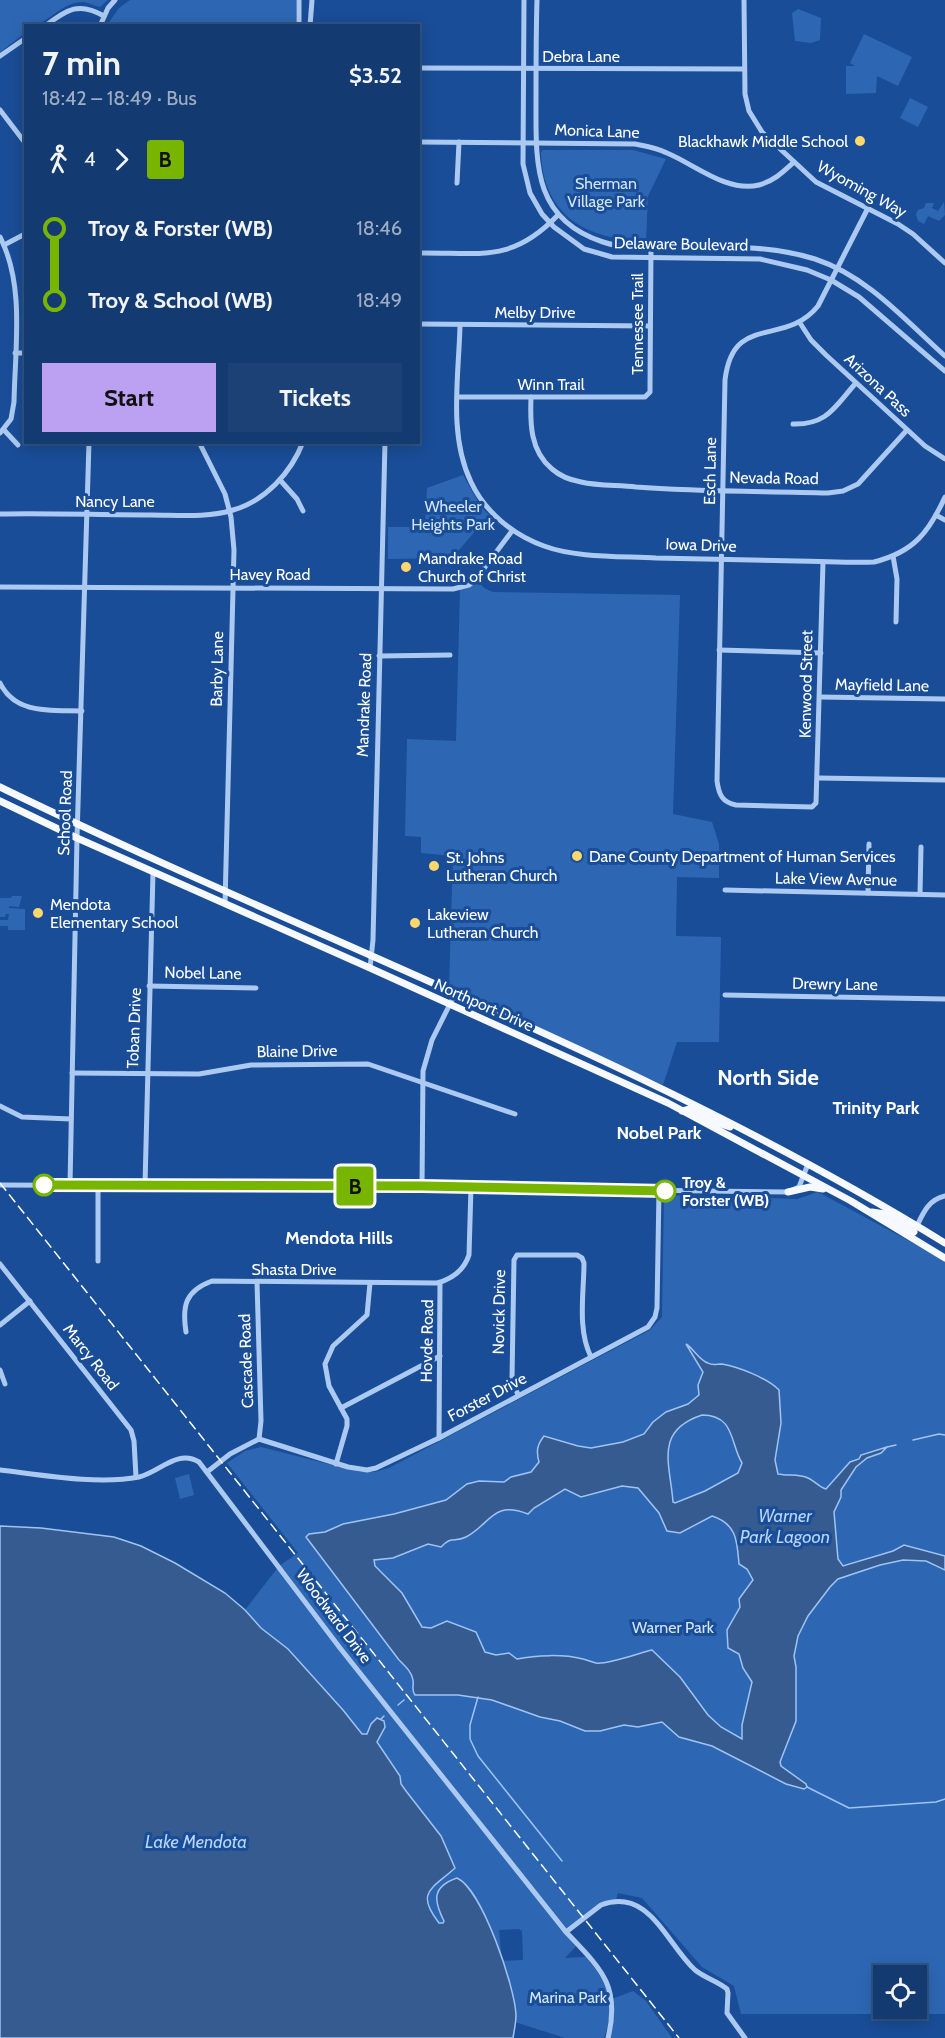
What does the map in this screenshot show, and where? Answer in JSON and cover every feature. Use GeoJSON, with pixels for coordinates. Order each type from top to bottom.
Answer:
{"type":"FeatureCollection","features":[{"type":"Feature","properties":{"kind":"main road","name":"Northport Drive"},"geometry":{"type":"LineString","coordinates":[[0,787],[456,992],[685,1101],[870,1197],[945,1258]]}},
{"type":"Feature","properties":{"kind":"main road","name":"Northport Drive"},"geometry":{"type":"LineString","coordinates":[[0,801],[77,838],[450,1004],[682,1111],[869,1212],[885,1215],[914,1232],[945,1243]]}},
{"type":"Feature","properties":{"kind":"main road"},"geometry":{"type":"LineString","coordinates":[[682,1111],[689,1109],[717,1124],[741,1130]]}},
{"type":"Feature","properties":{"kind":"main road"},"geometry":{"type":"LineString","coordinates":[[788,1192],[815,1187],[851,1201]]}},
{"type":"Feature","properties":{"kind":"street"},"geometry":{"type":"LineString","coordinates":[[101,24],[115,0]]}},
{"type":"Feature","properties":{"kind":"street"},"geometry":{"type":"LineString","coordinates":[[299,0],[299,24]]}},
{"type":"Feature","properties":{"kind":"street"},"geometry":{"type":"LineString","coordinates":[[310,24],[312,0]]}},
{"type":"Feature","properties":{"kind":"street","name":"Delaware Boulevard"},"geometry":{"type":"LineString","coordinates":[[524,0],[523,164],[530,193],[550,223],[574,243],[595,253],[612,257],[760,259],[790,265],[831,280],[874,308],[945,371]]}},
{"type":"Feature","properties":{"kind":"street","name":"Delaware Boulevard"},"geometry":{"type":"LineString","coordinates":[[537,0],[536,163],[546,196],[558,215],[574,229],[601,242],[617,245],[766,248],[810,257],[837,268],[883,299],[945,356]]}},
{"type":"Feature","properties":{"kind":"street","name":"Wyoming Way"},"geometry":{"type":"LineString","coordinates":[[744,0],[746,100],[762,132],[816,182],[898,224],[913,234],[945,263]]}},
{"type":"Feature","properties":{"kind":"street"},"geometry":{"type":"LineString","coordinates":[[48,24],[76,7],[89,9],[104,16]]}},
{"type":"Feature","properties":{"kind":"street"},"geometry":{"type":"LineString","coordinates":[[0,56],[24,40]]}},
{"type":"Feature","properties":{"kind":"street","name":"Debra Lane"},"geometry":{"type":"LineString","coordinates":[[420,68],[744,69]]}},
{"type":"Feature","properties":{"kind":"street"},"geometry":{"type":"LineString","coordinates":[[0,110],[24,141]]}},
{"type":"Feature","properties":{"kind":"street","name":"Monica Lane"},"geometry":{"type":"LineString","coordinates":[[420,142],[635,144],[669,153],[730,183],[744,186],[771,180],[794,162]]}},
{"type":"Feature","properties":{"kind":"street"},"geometry":{"type":"LineString","coordinates":[[457,183],[459,142]]}},
{"type":"Feature","properties":{"kind":"street","name":"Esch Lane"},"geometry":{"type":"LineString","coordinates":[[815,806],[736,805],[720,796],[717,781],[725,380],[730,355],[737,345],[751,337],[800,322],[808,318],[818,306],[868,208]]}},
{"type":"Feature","properties":{"kind":"street"},"geometry":{"type":"LineString","coordinates":[[420,253],[491,253],[510,249],[535,236],[558,215]]}},
{"type":"Feature","properties":{"kind":"street"},"geometry":{"type":"LineString","coordinates":[[4,245],[24,235]]}},
{"type":"Feature","properties":{"kind":"street"},"geometry":{"type":"LineString","coordinates":[[0,237],[8,253],[16,288],[13,413],[2,431],[18,445]]}},
{"type":"Feature","properties":{"kind":"street","name":"Tennessee Trail"},"geometry":{"type":"LineString","coordinates":[[643,398],[650,392],[651,247]]}},
{"type":"Feature","properties":{"kind":"street","name":"Arizona Pass"},"geometry":{"type":"LineString","coordinates":[[800,322],[811,340],[856,383],[925,446],[945,459]]}},
{"type":"Feature","properties":{"kind":"street","name":"Melby Drive"},"geometry":{"type":"LineString","coordinates":[[420,324],[650,326]]}},
{"type":"Feature","properties":{"kind":"street","name":"Iowa Drive"},"geometry":{"type":"LineString","coordinates":[[460,325],[458,440],[465,468],[485,505],[512,531],[546,547],[575,553],[823,562],[874,561],[893,556]]}},
{"type":"Feature","properties":{"kind":"street"},"geometry":{"type":"LineString","coordinates":[[15,353],[24,353]]}},
{"type":"Feature","properties":{"kind":"street"},"geometry":{"type":"LineString","coordinates":[[793,424],[822,420],[856,383]]}},
{"type":"Feature","properties":{"kind":"street","name":"Winn Trail"},"geometry":{"type":"LineString","coordinates":[[458,397],[643,398]]}},
{"type":"Feature","properties":{"kind":"street","name":"Nevada Road"},"geometry":{"type":"LineString","coordinates":[[531,397],[530,422],[533,441],[543,460],[551,469],[568,479],[598,484],[723,491],[828,493],[843,491],[858,484],[908,430]]}},
{"type":"Feature","properties":{"kind":"street","name":"School Road"},"geometry":{"type":"LineString","coordinates":[[70,1185],[77,838],[89,444]]}},
{"type":"Feature","properties":{"kind":"street","name":"Barby Lane"},"geometry":{"type":"LineString","coordinates":[[200,444],[219,480],[229,511],[234,550],[225,904]]}},
{"type":"Feature","properties":{"kind":"street","name":"Nancy Lane"},"geometry":{"type":"LineString","coordinates":[[0,514],[212,514],[229,511],[262,496],[280,480],[302,444]]}},
{"type":"Feature","properties":{"kind":"street","name":"Mandrake Road"},"geometry":{"type":"LineString","coordinates":[[370,968],[385,444]]}},
{"type":"Feature","properties":{"kind":"street"},"geometry":{"type":"LineString","coordinates":[[280,480],[297,499],[303,511]]}},
{"type":"Feature","properties":{"kind":"street"},"geometry":{"type":"LineString","coordinates":[[896,622],[897,579],[893,556],[911,546],[921,537],[929,527],[945,496]]}},
{"type":"Feature","properties":{"kind":"street"},"geometry":{"type":"LineString","coordinates":[[936,515],[945,520]]}},
{"type":"Feature","properties":{"kind":"street","name":"Havey Road"},"geometry":{"type":"LineString","coordinates":[[0,587],[453,589],[469,585],[480,575],[512,531]]}},
{"type":"Feature","properties":{"kind":"street","name":"Kenwood Street"},"geometry":{"type":"LineString","coordinates":[[815,806],[818,778],[823,562]]}},
{"type":"Feature","properties":{"kind":"street"},"geometry":{"type":"LineString","coordinates":[[719,650],[821,653]]}},
{"type":"Feature","properties":{"kind":"street"},"geometry":{"type":"LineString","coordinates":[[380,656],[450,655]]}},
{"type":"Feature","properties":{"kind":"street"},"geometry":{"type":"LineString","coordinates":[[0,683],[8,697],[24,707],[38,710],[82,711]]}},
{"type":"Feature","properties":{"kind":"street","name":"Mayfield Lane"},"geometry":{"type":"LineString","coordinates":[[820,698],[945,699]]}},
{"type":"Feature","properties":{"kind":"street"},"geometry":{"type":"LineString","coordinates":[[818,778],[945,780]]}},
{"type":"Feature","properties":{"kind":"street"},"geometry":{"type":"LineString","coordinates":[[868,893],[869,844]]}},
{"type":"Feature","properties":{"kind":"street"},"geometry":{"type":"LineString","coordinates":[[920,894],[921,847]]}},
{"type":"Feature","properties":{"kind":"street","name":"Toban Drive"},"geometry":{"type":"LineString","coordinates":[[145,1185],[146,1073],[153,872]]}},
{"type":"Feature","properties":{"kind":"street","name":"Lake View Avenue"},"geometry":{"type":"LineString","coordinates":[[726,890],[945,895]]}},
{"type":"Feature","properties":{"kind":"street","name":"Nobel Lane"},"geometry":{"type":"LineString","coordinates":[[149,986],[256,988]]}},
{"type":"Feature","properties":{"kind":"street"},"geometry":{"type":"LineString","coordinates":[[422,1186],[422,1083],[426,1054],[456,992]]}},
{"type":"Feature","properties":{"kind":"street","name":"Drewry Lane"},"geometry":{"type":"LineString","coordinates":[[725,995],[945,999]]}},
{"type":"Feature","properties":{"kind":"street","name":"Blaine Drive"},"geometry":{"type":"LineString","coordinates":[[72,1073],[199,1074],[258,1065],[355,1063],[375,1065],[515,1114]]}},
{"type":"Feature","properties":{"kind":"street"},"geometry":{"type":"LineString","coordinates":[[0,1106],[22,1117],[71,1119]]}},
{"type":"Feature","properties":{"kind":"street"},"geometry":{"type":"LineString","coordinates":[[0,1185],[422,1186],[788,1192],[798,1188],[805,1176],[808,1164]]}},
{"type":"Feature","properties":{"kind":"street"},"geometry":{"type":"LineString","coordinates":[[98,1185],[98,1261]]}},
{"type":"Feature","properties":{"kind":"street","name":"Hovde Road"},"geometry":{"type":"LineString","coordinates":[[439,1438],[440,1282],[456,1274],[469,1255],[471,1188]]}},
{"type":"Feature","properties":{"kind":"street","name":"Forster Drive"},"geometry":{"type":"LineString","coordinates":[[259,1439],[336,1464],[358,1469],[376,1468],[439,1438],[647,1328],[655,1317],[657,1308],[659,1190]]}},
{"type":"Feature","properties":{"kind":"street"},"geometry":{"type":"LineString","coordinates":[[914,1232],[930,1203],[934,1199],[945,1196]]}},
{"type":"Feature","properties":{"kind":"street","name":"Novick Drive"},"geometry":{"type":"LineString","coordinates":[[518,1395],[512,1379],[514,1258],[522,1254],[579,1256],[584,1263],[584,1342],[591,1357]]}},
{"type":"Feature","properties":{"kind":"street","name":"Marcy Road"},"geometry":{"type":"LineString","coordinates":[[0,1264],[131,1430],[134,1441],[136,1478]]}},
{"type":"Feature","properties":{"kind":"street","name":"Shasta Drive"},"geometry":{"type":"LineString","coordinates":[[186,1332],[183,1314],[189,1297],[195,1289],[212,1281],[440,1282]]}},
{"type":"Feature","properties":{"kind":"street","name":"Cascade Road"},"geometry":{"type":"LineString","coordinates":[[257,1282],[261,1421],[259,1439]]}},
{"type":"Feature","properties":{"kind":"street"},"geometry":{"type":"LineString","coordinates":[[336,1464],[347,1423],[329,1386],[325,1364],[333,1346],[367,1315],[370,1283]]}},
{"type":"Feature","properties":{"kind":"street"},"geometry":{"type":"LineString","coordinates":[[0,1324],[30,1301]]}},
{"type":"Feature","properties":{"kind":"street"},"geometry":{"type":"LineString","coordinates":[[341,1408],[440,1356]]}},
{"type":"Feature","properties":{"kind":"street"},"geometry":{"type":"LineString","coordinates":[[0,1370],[5,1384]]}},
{"type":"Feature","properties":{"kind":"street"},"geometry":{"type":"LineString","coordinates":[[207,1472],[230,1454],[259,1439]]}},
{"type":"Feature","properties":{"kind":"street","name":"Woodward Drive"},"geometry":{"type":"LineString","coordinates":[[0,1470],[102,1479],[136,1478],[148,1475],[169,1462],[182,1458],[196,1460],[334,1640],[566,1932],[603,1974],[611,1994],[614,2014],[609,2038]]}},
{"type":"Feature","properties":{"kind":"street"},"geometry":{"type":"LineString","coordinates":[[566,1932],[608,1902],[625,1901],[642,1907],[695,1970],[727,1989],[727,2013],[745,2038]]}},
{"type":"Feature","properties":{"kind":"green space"},"geometry":{"type":"Polygon","coordinates":[[[0,0],[108,0],[100,7],[82,2],[74,3],[36,24],[24,24],[24,34],[0,52],[0,0]]]}},
{"type":"Feature","properties":{"kind":"green space"},"geometry":{"type":"Polygon","coordinates":[[[130,0],[296,0],[296,24],[108,24],[119,8],[130,0]]]}},
{"type":"Feature","properties":{"kind":"green space"},"geometry":{"type":"Polygon","coordinates":[[[798,9],[821,18],[820,40],[811,43],[795,41],[792,13],[798,9]]]}},
{"type":"Feature","properties":{"kind":"green space"},"geometry":{"type":"Polygon","coordinates":[[[864,34],[912,57],[898,86],[877,76],[876,93],[846,94],[846,66],[855,66],[850,63],[864,34]]]}},
{"type":"Feature","properties":{"kind":"green space"},"geometry":{"type":"Polygon","coordinates":[[[910,98],[928,107],[918,127],[900,118],[910,98]]]}},
{"type":"Feature","properties":{"kind":"green space","name":"Sherman Village Park"},"geometry":{"type":"Polygon","coordinates":[[[543,150],[633,150],[666,159],[648,196],[646,241],[605,236],[572,220],[550,193],[544,174],[541,152],[543,150]]]}},
{"type":"Feature","properties":{"kind":"green space"},"geometry":{"type":"Polygon","coordinates":[[[944,202],[945,215],[939,221],[928,216],[924,224],[918,221],[916,214],[918,210],[924,208],[926,203],[934,203],[932,208],[938,211],[944,202]]]}},
{"type":"Feature","properties":{"kind":"green space","name":"Wheeler Heights Park"},"geometry":{"type":"Polygon","coordinates":[[[463,475],[481,507],[489,515],[452,558],[388,559],[388,527],[425,527],[427,488],[463,475]]]}},
{"type":"Feature","properties":{"kind":"green space"},"geometry":{"type":"Polygon","coordinates":[[[476,579],[484,588],[493,592],[680,595],[673,814],[712,822],[719,844],[719,878],[677,877],[676,936],[721,937],[719,1042],[677,1042],[663,1085],[449,987],[453,856],[421,853],[421,837],[405,836],[407,739],[456,741],[460,588],[476,579]]]}},
{"type":"Feature","properties":{"kind":"green space"},"geometry":{"type":"Polygon","coordinates":[[[22,896],[19,907],[9,906],[9,908],[25,909],[25,930],[8,930],[8,926],[0,926],[0,920],[8,920],[9,914],[0,917],[0,898],[11,898],[22,896]]]}},
{"type":"Feature","properties":{"kind":"green space","name":"Warner Park"},"geometry":{"type":"Polygon","coordinates":[[[818,1192],[945,1262],[945,2014],[927,2014],[927,1965],[873,1965],[873,2014],[741,2014],[734,1986],[702,1967],[642,1898],[618,1893],[616,1900],[608,1902],[566,1932],[578,1944],[565,1958],[586,1957],[605,1985],[610,2004],[608,2026],[604,2038],[565,2038],[515,2022],[502,1961],[523,1960],[522,1931],[519,1929],[499,1930],[502,1960],[478,1901],[468,1887],[457,1878],[451,1880],[437,1893],[444,1921],[440,1924],[430,1907],[429,1894],[436,1883],[452,1871],[453,1862],[401,1784],[400,1775],[377,1742],[385,1727],[371,1724],[367,1734],[362,1735],[343,1710],[288,1649],[261,1628],[245,1610],[279,1566],[298,1553],[227,1463],[245,1451],[261,1447],[360,1472],[375,1472],[389,1468],[650,1330],[662,1317],[664,1195],[797,1199],[818,1192]]]}},
{"type":"Feature","properties":{"kind":"green space"},"geometry":{"type":"Polygon","coordinates":[[[189,1474],[194,1495],[180,1499],[175,1478],[189,1474]]]}},
{"type":"Feature","properties":{"kind":"green space"},"geometry":{"type":"Polygon","coordinates":[[[633,1991],[646,2001],[672,2038],[608,2038],[612,1999],[633,1991]]]}},
{"type":"Feature","properties":{"kind":"water","name":"Warner Park Lagoon"},"geometry":{"type":"Polygon","coordinates":[[[686,1344],[710,1364],[722,1364],[744,1370],[767,1381],[779,1390],[781,1423],[775,1460],[778,1474],[805,1477],[826,1489],[850,1462],[859,1459],[861,1455],[887,1447],[856,1467],[841,1490],[841,1497],[834,1512],[838,1559],[843,1566],[893,1551],[904,1545],[945,1556],[945,1570],[926,1561],[903,1560],[838,1579],[808,1616],[798,1636],[794,1656],[796,1721],[780,1762],[781,1766],[807,1787],[804,1789],[786,1784],[712,1746],[679,1737],[662,1722],[638,1727],[624,1725],[600,1731],[585,1731],[492,1700],[458,1695],[415,1695],[410,1672],[306,1537],[309,1534],[325,1532],[343,1524],[394,1514],[446,1500],[467,1484],[479,1481],[504,1482],[511,1477],[531,1472],[539,1462],[538,1448],[544,1436],[591,1448],[623,1442],[644,1434],[653,1422],[666,1412],[688,1404],[699,1395],[698,1385],[703,1372],[686,1344]],[[702,1415],[687,1422],[671,1439],[668,1462],[673,1502],[675,1503],[705,1491],[738,1473],[742,1463],[726,1425],[713,1416],[702,1415]],[[622,1486],[581,1497],[565,1489],[528,1514],[516,1510],[499,1512],[462,1539],[448,1541],[441,1547],[428,1544],[393,1558],[374,1560],[375,1566],[402,1593],[422,1627],[431,1628],[447,1621],[476,1632],[485,1652],[496,1655],[509,1653],[517,1659],[558,1656],[601,1663],[652,1650],[680,1677],[708,1715],[721,1727],[742,1739],[742,1725],[752,1682],[743,1668],[739,1654],[728,1648],[727,1630],[740,1607],[739,1599],[753,1580],[747,1569],[739,1564],[734,1534],[720,1519],[712,1516],[680,1533],[667,1531],[659,1513],[638,1488],[622,1486]]]}},
{"type":"Feature","properties":{"kind":"water","name":"Lake Mendota"},"geometry":{"type":"Polygon","coordinates":[[[0,1526],[41,1528],[114,1537],[141,1546],[175,1563],[225,1593],[261,1628],[288,1649],[362,1734],[367,1734],[371,1724],[377,1718],[384,1721],[385,1727],[377,1742],[400,1776],[401,1784],[441,1836],[455,1868],[429,1892],[428,1904],[439,1923],[443,1923],[437,1895],[443,1886],[457,1878],[467,1886],[477,1900],[496,1940],[510,1983],[516,2015],[513,2038],[0,2038],[0,1526]]]}},
{"type":"Feature","properties":{"kind":"waterway"},"geometry":{"type":"LineString","coordinates":[[913,1440],[939,1434],[945,1435]]}},
{"type":"Feature","properties":{"kind":"waterway"},"geometry":{"type":"LineString","coordinates":[[887,1447],[896,1445]]}},
{"type":"Feature","properties":{"kind":"waterway"},"geometry":{"type":"LineString","coordinates":[[478,1697],[470,1725],[470,1739],[478,1756],[562,1861]]}},
{"type":"Feature","properties":{"kind":"waterway"},"geometry":{"type":"LineString","coordinates":[[398,1705],[404,1700]]}},
{"type":"Feature","properties":{"kind":"waterway"},"geometry":{"type":"LineString","coordinates":[[381,1719],[384,1716]]}},
{"type":"Feature","properties":{"kind":"waterway"},"geometry":{"type":"LineString","coordinates":[[807,1787],[849,1808],[936,1802],[945,1799]]}},
{"type":"Feature","properties":{"kind":"railway"},"geometry":{"type":"LineString","coordinates":[[0,1183],[679,2038]]}},
{"type":"Feature","properties":{"kind":"bus line","name":"B"},"geometry":{"type":"LineString","coordinates":[[44,1185],[422,1186],[665,1191]]}},
{"type":"Feature","properties":{"kind":"place","name":"Blackhawk Middle School"},"geometry":{"type":"Point","coordinates":[860,141]}},
{"type":"Feature","properties":{"kind":"place","name":"Mandrake Road Church of Christ"},"geometry":{"type":"Point","coordinates":[406,567]}},
{"type":"Feature","properties":{"kind":"place","name":"Dane County Department of Human Services"},"geometry":{"type":"Point","coordinates":[577,856]}},
{"type":"Feature","properties":{"kind":"place","name":"St. Johns Lutheran Church"},"geometry":{"type":"Point","coordinates":[434,866]}},
{"type":"Feature","properties":{"kind":"place","name":"Mendota Elementary School"},"geometry":{"type":"Point","coordinates":[38,913]}},
{"type":"Feature","properties":{"kind":"place","name":"Lakeview Lutheran Church"},"geometry":{"type":"Point","coordinates":[415,923]}},
{"type":"Feature","properties":{"kind":"place","name":"Troy & Forster (WB)"},"geometry":{"type":"Point","coordinates":[665,1191]}},
{"type":"Feature","properties":{"kind":"district","name":"North Side"},"geometry":{"type":"Point","coordinates":[768,1077]}},
{"type":"Feature","properties":{"kind":"district","name":"Trinity Park"},"geometry":{"type":"Point","coordinates":[876,1108]}},
{"type":"Feature","properties":{"kind":"district","name":"Nobel Park"},"geometry":{"type":"Point","coordinates":[659,1133]}},
{"type":"Feature","properties":{"kind":"district","name":"Mendota Hills"},"geometry":{"type":"Point","coordinates":[339,1238]}},
{"type":"Feature","properties":{"kind":"park label","name":"Marina Park"},"geometry":{"type":"Point","coordinates":[568,1997]}}]}
